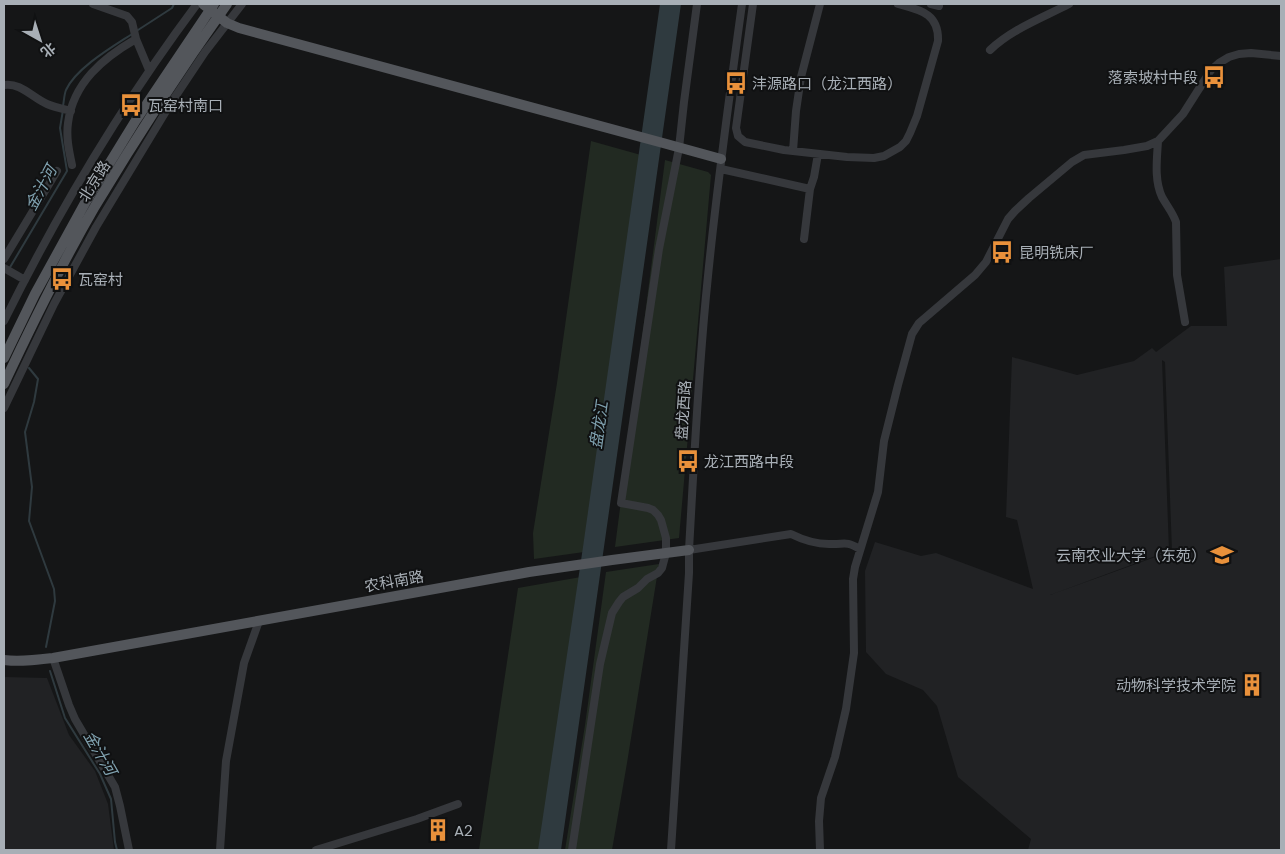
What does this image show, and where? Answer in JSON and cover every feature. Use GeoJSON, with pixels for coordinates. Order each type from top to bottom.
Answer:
{"type":"FeatureCollection","features":[{"type":"Feature","properties":{"kind":"main road","name":"北京路"},"geometry":{"type":"LineString","coordinates":[[4,358],[34,294],[85,203],[136,120],[211,9],[228,4]]}},
{"type":"Feature","properties":{"kind":"main road","name":"北京路"},"geometry":{"type":"LineString","coordinates":[[4,384],[44,300],[94,209],[145,126],[211,9]]}},
{"type":"Feature","properties":{"kind":"main road"},"geometry":{"type":"LineString","coordinates":[[211,9],[227,23],[239,28],[664,143],[721,164]]}},
{"type":"Feature","properties":{"kind":"main road","name":"农科南路"},"geometry":{"type":"LineString","coordinates":[[4,660],[30,661],[53,658],[565,566],[689,550]]}},
{"type":"Feature","properties":{"kind":"street"},"geometry":{"type":"LineString","coordinates":[[93,4],[127,16],[132,22],[136,39],[149,70]]}},
{"type":"Feature","properties":{"kind":"street"},"geometry":{"type":"LineString","coordinates":[[4,321],[89,166],[149,70],[197,4]]}},
{"type":"Feature","properties":{"kind":"street"},"geometry":{"type":"LineString","coordinates":[[4,408],[54,304],[96,227],[171,103],[205,52],[242,4]]}},
{"type":"Feature","properties":{"kind":"street"},"geometry":{"type":"LineString","coordinates":[[572,850],[600,664],[612,613],[623,597],[658,573],[662,568],[666,553],[666,538],[658,514],[648,508],[620,503],[659,249],[679,148],[697,4]]}},
{"type":"Feature","properties":{"kind":"street","name":"盘龙西路"},"geometry":{"type":"LineString","coordinates":[[671,850],[701,347],[721,164],[742,4]]}},
{"type":"Feature","properties":{"kind":"street"},"geometry":{"type":"LineString","coordinates":[[753,4],[738,110],[737,132],[741,139],[745,142],[793,151],[847,158],[884,156],[900,147],[910,133],[916,116],[939,33],[934,20],[924,12],[898,4]]}},
{"type":"Feature","properties":{"kind":"street"},"geometry":{"type":"LineString","coordinates":[[793,151],[801,77],[820,4]]}},
{"type":"Feature","properties":{"kind":"street"},"geometry":{"type":"LineString","coordinates":[[990,50],[1008,35],[1069,4]]}},
{"type":"Feature","properties":{"kind":"street"},"geometry":{"type":"LineString","coordinates":[[72,165],[68,145],[68,124],[78,90],[89,76],[115,52],[136,39]]}},
{"type":"Feature","properties":{"kind":"street"},"geometry":{"type":"LineString","coordinates":[[820,850],[819,821],[821,798],[835,757],[846,709],[854,653],[853,579],[855,567],[878,492],[884,441],[912,334],[919,323],[975,275],[986,262],[1008,219],[1015,211],[1072,162],[1084,155],[1147,146],[1158,141],[1183,114],[1211,70],[1229,57],[1251,52],[1281,56]]}},
{"type":"Feature","properties":{"kind":"street"},"geometry":{"type":"LineString","coordinates":[[4,85],[9,84],[20,87],[48,105],[71,111]]}},
{"type":"Feature","properties":{"kind":"street"},"geometry":{"type":"LineString","coordinates":[[1158,141],[1157,182],[1162,197],[1176,222],[1177,274],[1185,322]]}},
{"type":"Feature","properties":{"kind":"street"},"geometry":{"type":"LineString","coordinates":[[804,239],[810,189],[818,154]]}},
{"type":"Feature","properties":{"kind":"street"},"geometry":{"type":"LineString","coordinates":[[721,164],[810,189]]}},
{"type":"Feature","properties":{"kind":"street"},"geometry":{"type":"LineString","coordinates":[[4,259],[57,171]]}},
{"type":"Feature","properties":{"kind":"street"},"geometry":{"type":"LineString","coordinates":[[4,268],[25,280]]}},
{"type":"Feature","properties":{"kind":"street","name":"农科南路"},"geometry":{"type":"LineString","coordinates":[[689,550],[791,534],[804,541],[830,544],[846,542],[860,548]]}},
{"type":"Feature","properties":{"kind":"street"},"geometry":{"type":"LineString","coordinates":[[220,850],[226,761],[244,663],[259,621]]}},
{"type":"Feature","properties":{"kind":"street"},"geometry":{"type":"LineString","coordinates":[[53,658],[68,705],[115,787],[129,850]]}},
{"type":"Feature","properties":{"kind":"street"},"geometry":{"type":"LineString","coordinates":[[316,850],[417,819],[458,804]]}},
{"type":"Feature","properties":{"kind":"shaded area"},"geometry":{"type":"Polygon","coordinates":[[[660,4],[681,4],[561,850],[538,850],[583,547],[660,4]]]}},
{"type":"Feature","properties":{"kind":"shaded area"},"geometry":{"type":"Polygon","coordinates":[[[591,141],[641,155],[584,552],[534,559],[533,533],[557,383],[591,141]]]}},
{"type":"Feature","properties":{"kind":"shaded area"},"geometry":{"type":"Polygon","coordinates":[[[665,160],[708,172],[711,175],[679,538],[615,547],[665,160]]]}},
{"type":"Feature","properties":{"kind":"shaded area","name":"云南农业大学（东苑）"},"geometry":{"type":"Polygon","coordinates":[[[1281,259],[1281,850],[1028,850],[1031,839],[958,777],[937,706],[923,690],[886,674],[866,652],[865,571],[875,542],[921,556],[936,553],[1033,589],[1017,520],[1006,517],[1012,357],[1077,375],[1134,361],[1152,348],[1156,352],[1191,326],[1227,326],[1224,267],[1281,259]],[[1162,360],[1169,551],[1050,595],[1172,551],[1165,362],[1162,360]]]}},
{"type":"Feature","properties":{"kind":"shaded area"},"geometry":{"type":"Polygon","coordinates":[[[659,564],[612,850],[565,850],[585,725],[606,572],[659,564]]]}},
{"type":"Feature","properties":{"kind":"shaded area"},"geometry":{"type":"Polygon","coordinates":[[[581,577],[541,850],[479,850],[518,588],[581,577]]]}},
{"type":"Feature","properties":{"kind":"shaded area"},"geometry":{"type":"Polygon","coordinates":[[[4,677],[47,678],[69,735],[95,771],[108,804],[114,850],[4,850],[4,677]]]}},
{"type":"Feature","properties":{"kind":"waterway","name":"金汁河"},"geometry":{"type":"LineString","coordinates":[[138,30],[172,8],[174,4]]}},
{"type":"Feature","properties":{"kind":"waterway","name":"金汁河"},"geometry":{"type":"LineString","coordinates":[[63,106],[66,90],[78,74],[95,59],[132,34]]}},
{"type":"Feature","properties":{"kind":"waterway","name":"金汁河"},"geometry":{"type":"LineString","coordinates":[[9,269],[67,171],[60,128],[63,110]]}},
{"type":"Feature","properties":{"kind":"waterway","name":"金汁河"},"geometry":{"type":"LineString","coordinates":[[29,368],[38,379],[34,402],[25,432],[32,487],[29,521],[54,589],[55,601],[46,647]]}},
{"type":"Feature","properties":{"kind":"waterway","name":"金汁河"},"geometry":{"type":"LineString","coordinates":[[50,671],[65,718],[100,774],[111,799],[117,850]]}},
{"type":"Feature","properties":{"kind":"place","name":"落索坡村中段"},"geometry":{"type":"Point","coordinates":[1214,77]}},
{"type":"Feature","properties":{"kind":"place","name":"沣源路口（龙江西路）"},"geometry":{"type":"Point","coordinates":[736,83]}},
{"type":"Feature","properties":{"kind":"place","name":"瓦窑村南口"},"geometry":{"type":"Point","coordinates":[131,105]}},
{"type":"Feature","properties":{"kind":"place","name":"昆明铣床厂"},"geometry":{"type":"Point","coordinates":[1002,252]}},
{"type":"Feature","properties":{"kind":"place","name":"瓦窑村"},"geometry":{"type":"Point","coordinates":[62,279]}},
{"type":"Feature","properties":{"kind":"place","name":"龙江西路中段"},"geometry":{"type":"Point","coordinates":[688,461]}},
{"type":"Feature","properties":{"kind":"place","name":"云南农业大学（东苑）"},"geometry":{"type":"Point","coordinates":[1222,555]}},
{"type":"Feature","properties":{"kind":"place","name":"动物科学技术学院"},"geometry":{"type":"Point","coordinates":[1252,685]}},
{"type":"Feature","properties":{"kind":"place","name":"A2"},"geometry":{"type":"Point","coordinates":[438,830]}},
{"type":"Feature","properties":{"kind":"water label","name":"盘龙江"},"geometry":{"type":"Point","coordinates":[599,425]}}]}
